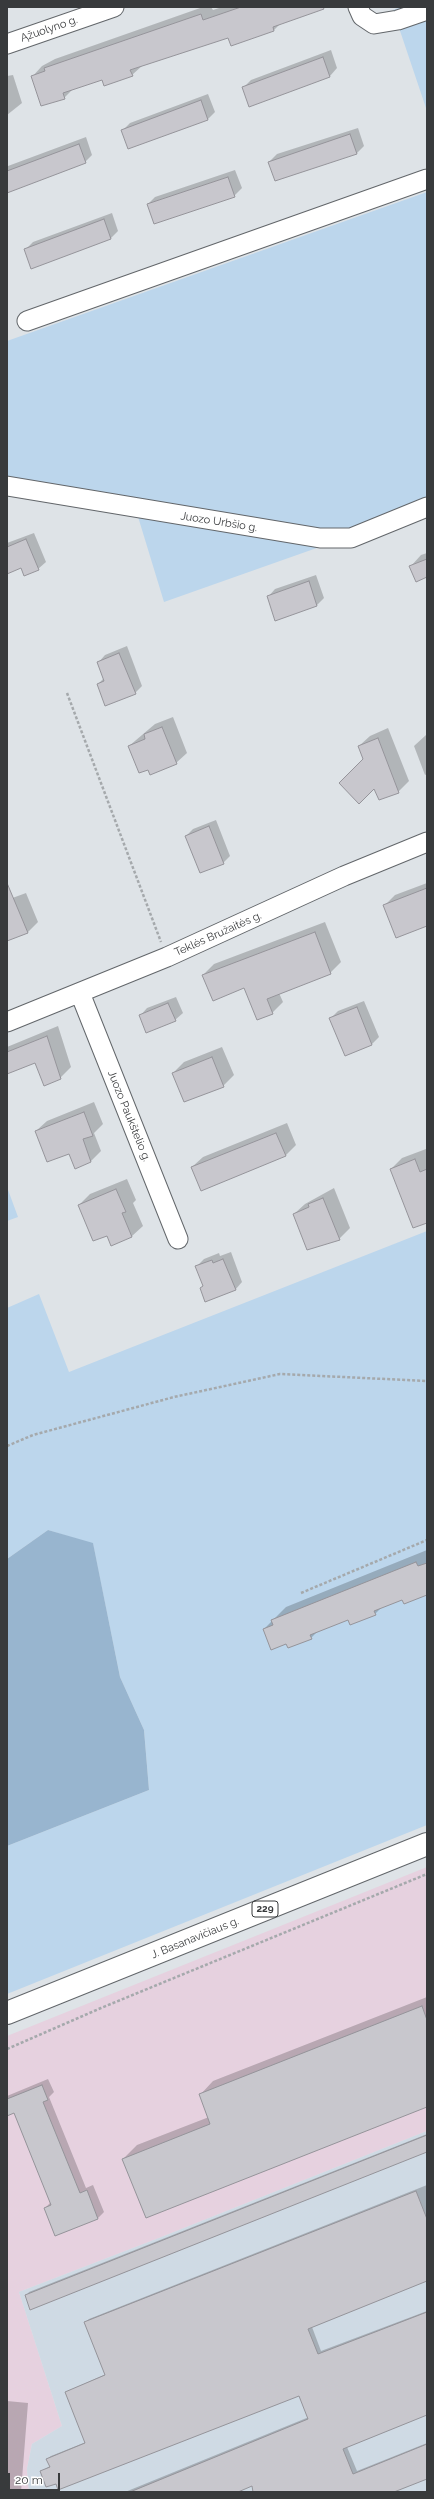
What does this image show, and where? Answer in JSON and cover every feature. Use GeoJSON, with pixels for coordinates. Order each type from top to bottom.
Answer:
{"type":"FeatureCollection","features":[{"type":"Feature","properties":{"kind":"main road","name":"J. Basanavičiaus g."},"geometry":{"type":"LineString","coordinates":[[7,2013],[427,1844]]}},
{"type":"Feature","properties":{"kind":"street","name":"Ąžuolyno g."},"geometry":{"type":"LineString","coordinates":[[7,44],[114,7]]}},
{"type":"Feature","properties":{"kind":"street"},"geometry":{"type":"LineString","coordinates":[[358,7],[362,16],[374,24],[398,20],[427,10]]}},
{"type":"Feature","properties":{"kind":"street"},"geometry":{"type":"LineString","coordinates":[[27,321],[427,179]]}},
{"type":"Feature","properties":{"kind":"street","name":"Juozo Urbšio g."},"geometry":{"type":"LineString","coordinates":[[7,486],[320,538],[350,538],[427,507]]}},
{"type":"Feature","properties":{"kind":"street","name":"Teklės Bružaitės g."},"geometry":{"type":"LineString","coordinates":[[7,1022],[167,957],[344,876],[427,842]]}},
{"type":"Feature","properties":{"kind":"street","name":"Juozo Paukštelio g."},"geometry":{"type":"LineString","coordinates":[[80,993],[178,1239]]}},
{"type":"Feature","properties":{"kind":"path"},"geometry":{"type":"LineString","coordinates":[[67,693],[167,957]]}},
{"type":"Feature","properties":{"kind":"path"},"geometry":{"type":"LineString","coordinates":[[7,1446],[33,1435],[174,1397],[280,1374],[427,1381]]}},
{"type":"Feature","properties":{"kind":"path"},"geometry":{"type":"LineString","coordinates":[[301,1593],[427,1540]]}},
{"type":"Feature","properties":{"kind":"path"},"geometry":{"type":"LineString","coordinates":[[7,2048],[100,2008],[427,1874]]}},
{"type":"Feature","properties":{"kind":"shaded area"},"geometry":{"type":"Polygon","coordinates":[[[401,7],[427,7],[427,111],[393,10],[401,7]]]}},
{"type":"Feature","properties":{"kind":"shaded area"},"geometry":{"type":"Polygon","coordinates":[[[427,192],[427,509],[164,602],[132,497],[7,476],[7,341],[427,192]]]}},
{"type":"Feature","properties":{"kind":"shaded area"},"geometry":{"type":"Polygon","coordinates":[[[7,1187],[18,1217],[7,1221],[7,1187]]]}},
{"type":"Feature","properties":{"kind":"shaded area"},"geometry":{"type":"Polygon","coordinates":[[[427,1231],[427,1825],[7,1994],[7,1846],[149,1790],[144,1730],[120,1677],[93,1544],[48,1530],[7,1559],[7,1308],[39,1294],[69,1372],[427,1231]]]}},
{"type":"Feature","properties":{"kind":"shaded area"},"geometry":{"type":"Polygon","coordinates":[[[48,1530],[93,1543],[120,1677],[144,1730],[149,1790],[7,1846],[7,1559],[48,1530]]]}},
{"type":"Feature","properties":{"kind":"shaded area"},"geometry":{"type":"Polygon","coordinates":[[[427,1867],[427,2131],[19,2292],[62,2426],[32,2444],[27,2469],[29,2492],[7,2492],[7,2036],[427,1867]]]}},
{"type":"Feature","properties":{"kind":"shaded area"},"geometry":{"type":"Polygon","coordinates":[[[427,2131],[427,2492],[29,2492],[27,2469],[32,2444],[62,2426],[19,2292],[427,2131]]]}},
{"type":"Feature","properties":{"kind":"building"},"geometry":{"type":"Polygon","coordinates":[[[241,7],[323,7],[324,9],[273,27],[274,31],[231,46],[228,38],[130,70],[133,76],[104,86],[102,80],[63,93],[65,99],[41,106],[31,76],[45,71],[44,68],[201,14],[203,20],[241,7]]]}},
{"type":"Feature","properties":{"kind":"building"},"geometry":{"type":"Polygon","coordinates":[[[323,57],[330,77],[249,107],[242,87],[323,57]]]}},
{"type":"Feature","properties":{"kind":"building"},"geometry":{"type":"Polygon","coordinates":[[[201,100],[208,120],[128,149],[121,130],[201,100]]]}},
{"type":"Feature","properties":{"kind":"building"},"geometry":{"type":"Polygon","coordinates":[[[350,134],[357,154],[275,181],[268,162],[350,134]]]}},
{"type":"Feature","properties":{"kind":"building"},"geometry":{"type":"Polygon","coordinates":[[[79,144],[86,163],[7,193],[7,171],[79,144]]]}},
{"type":"Feature","properties":{"kind":"building"},"geometry":{"type":"Polygon","coordinates":[[[228,177],[235,197],[154,224],[147,204],[228,177]]]}},
{"type":"Feature","properties":{"kind":"building"},"geometry":{"type":"Polygon","coordinates":[[[104,219],[111,239],[31,269],[24,249],[104,219]]]}},
{"type":"Feature","properties":{"kind":"building"},"geometry":{"type":"Polygon","coordinates":[[[26,539],[39,570],[24,576],[21,568],[7,574],[7,547],[26,539]]]}},
{"type":"Feature","properties":{"kind":"building"},"geometry":{"type":"Polygon","coordinates":[[[427,559],[427,577],[416,582],[409,566],[427,559]]]}},
{"type":"Feature","properties":{"kind":"building"},"geometry":{"type":"Polygon","coordinates":[[[309,581],[317,606],[275,621],[267,596],[309,581]]]}},
{"type":"Feature","properties":{"kind":"building"},"geometry":{"type":"Polygon","coordinates":[[[119,653],[136,694],[105,706],[97,684],[104,681],[97,662],[119,653]]]}},
{"type":"Feature","properties":{"kind":"building"},"geometry":{"type":"Polygon","coordinates":[[[162,727],[177,764],[150,775],[148,770],[139,773],[128,746],[145,739],[144,734],[162,727]]]}},
{"type":"Feature","properties":{"kind":"building"},"geometry":{"type":"Polygon","coordinates":[[[378,738],[399,793],[379,800],[374,789],[359,804],[339,783],[363,759],[358,746],[378,738]]]}},
{"type":"Feature","properties":{"kind":"building"},"geometry":{"type":"Polygon","coordinates":[[[209,826],[224,864],[200,873],[185,836],[209,826]]]}},
{"type":"Feature","properties":{"kind":"building"},"geometry":{"type":"Polygon","coordinates":[[[7,883],[28,933],[7,941],[7,883]]]}},
{"type":"Feature","properties":{"kind":"building"},"geometry":{"type":"Polygon","coordinates":[[[427,888],[427,926],[396,938],[383,905],[427,888]]]}},
{"type":"Feature","properties":{"kind":"building"},"geometry":{"type":"Polygon","coordinates":[[[315,932],[331,974],[267,999],[273,1014],[257,1020],[244,988],[213,1001],[202,975],[315,932]]]}},
{"type":"Feature","properties":{"kind":"building"},"geometry":{"type":"Polygon","coordinates":[[[168,1003],[176,1021],[146,1033],[139,1015],[168,1003]]]}},
{"type":"Feature","properties":{"kind":"building"},"geometry":{"type":"Polygon","coordinates":[[[357,1007],[372,1045],[345,1056],[329,1018],[357,1007]]]}},
{"type":"Feature","properties":{"kind":"building"},"geometry":{"type":"Polygon","coordinates":[[[47,1036],[61,1079],[44,1086],[35,1063],[7,1074],[7,1052],[47,1036]]]}},
{"type":"Feature","properties":{"kind":"building"},"geometry":{"type":"Polygon","coordinates":[[[212,1057],[224,1087],[184,1102],[172,1073],[212,1057]]]}},
{"type":"Feature","properties":{"kind":"building"},"geometry":{"type":"Polygon","coordinates":[[[84,1112],[93,1136],[83,1139],[91,1162],[75,1169],[69,1154],[47,1162],[35,1131],[84,1112]]]}},
{"type":"Feature","properties":{"kind":"building"},"geometry":{"type":"Polygon","coordinates":[[[276,1133],[286,1156],[201,1191],[191,1167],[276,1133]]]}},
{"type":"Feature","properties":{"kind":"building"},"geometry":{"type":"Polygon","coordinates":[[[415,1159],[420,1172],[427,1169],[427,1223],[413,1228],[390,1169],[415,1159]]]}},
{"type":"Feature","properties":{"kind":"building"},"geometry":{"type":"Polygon","coordinates":[[[116,1189],[126,1212],[122,1213],[132,1237],[111,1246],[107,1236],[93,1241],[78,1205],[116,1189]]]}},
{"type":"Feature","properties":{"kind":"building"},"geometry":{"type":"Polygon","coordinates":[[[323,1198],[340,1240],[307,1250],[293,1214],[309,1207],[308,1204],[323,1198]]]}},
{"type":"Feature","properties":{"kind":"building"},"geometry":{"type":"Polygon","coordinates":[[[223,1259],[236,1290],[205,1302],[200,1288],[203,1286],[195,1266],[212,1260],[213,1263],[223,1259]]]}},
{"type":"Feature","properties":{"kind":"building"},"geometry":{"type":"Polygon","coordinates":[[[416,1562],[418,1566],[427,1563],[427,1595],[404,1604],[402,1600],[374,1611],[376,1615],[350,1625],[348,1620],[310,1635],[312,1639],[288,1648],[286,1644],[271,1650],[263,1629],[273,1625],[271,1620],[416,1562]]]}},
{"type":"Feature","properties":{"kind":"building"},"geometry":{"type":"Polygon","coordinates":[[[422,2006],[427,2020],[427,2107],[146,2218],[122,2159],[210,2124],[199,2094],[422,2006]]]}},
{"type":"Feature","properties":{"kind":"building"},"geometry":{"type":"Polygon","coordinates":[[[42,2085],[48,2100],[43,2102],[80,2193],[87,2190],[98,2219],[55,2236],[44,2208],[51,2205],[14,2113],[7,2116],[7,2099],[42,2085]]]}},
{"type":"Feature","properties":{"kind":"building"},"geometry":{"type":"Polygon","coordinates":[[[427,2135],[427,2152],[30,2310],[25,2295],[427,2135]]]}},
{"type":"Feature","properties":{"kind":"building"},"geometry":{"type":"Polygon","coordinates":[[[416,2191],[427,2219],[427,2281],[308,2329],[318,2354],[427,2312],[427,2415],[343,2449],[353,2474],[427,2444],[427,2479],[394,2492],[253,2492],[252,2486],[238,2492],[130,2492],[308,2419],[299,2396],[58,2490],[56,2484],[46,2487],[40,2471],[50,2467],[46,2459],[85,2443],[65,2392],[105,2375],[84,2322],[416,2191]]]}}]}
